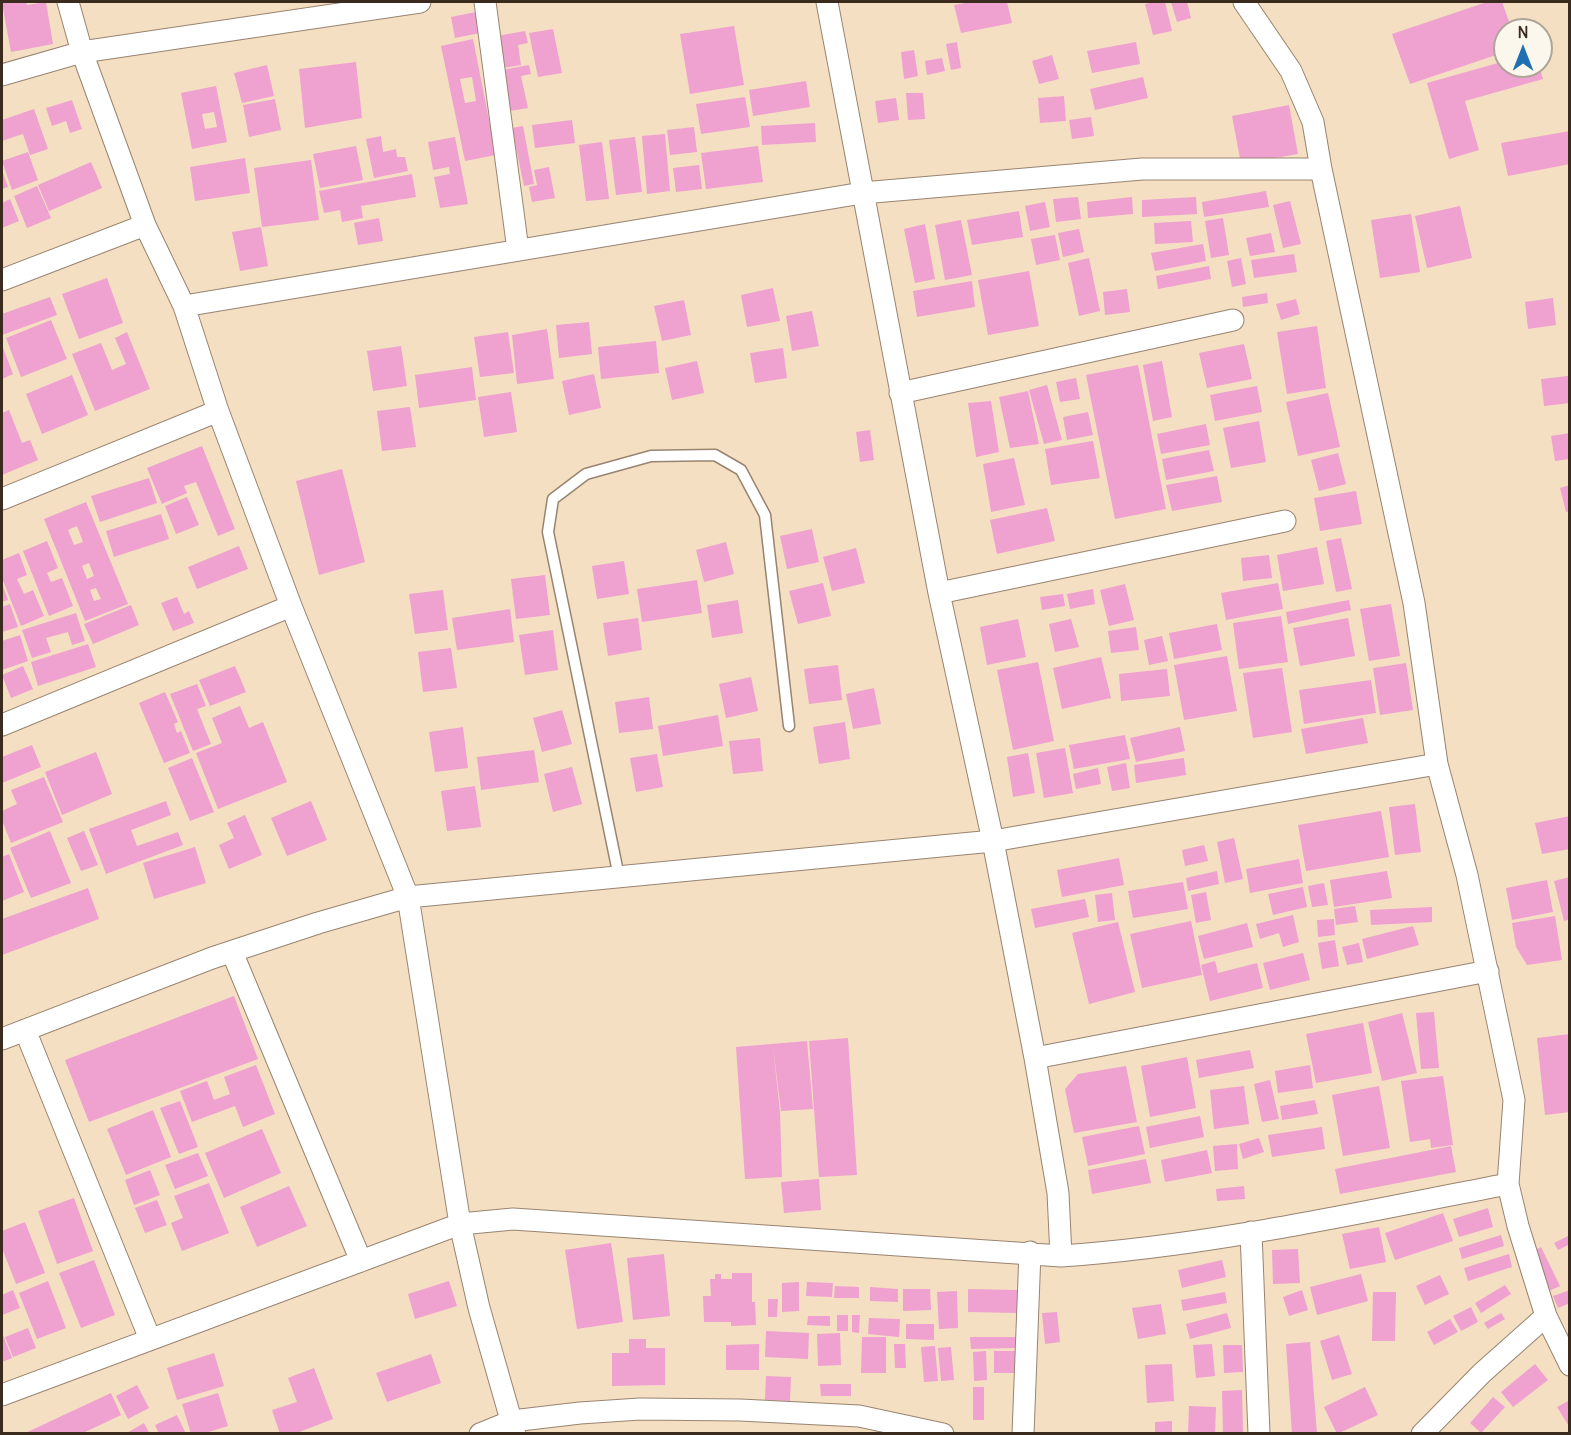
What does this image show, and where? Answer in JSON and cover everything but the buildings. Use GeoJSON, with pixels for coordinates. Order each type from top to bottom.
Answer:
{"type":"FeatureCollection","features":[{"type":"Feature","properties":{"kind":"street"},"geometry":{"type":"LineString","coordinates":[[68,2],[82,52],[145,225],[184,306],[218,411],[291,606],[408,897],[460,1224],[478,1308],[514,1427]]}},
{"type":"Feature","properties":{"kind":"street"},"geometry":{"type":"LineString","coordinates":[[2,75],[82,52],[420,2]]}},
{"type":"Feature","properties":{"kind":"street"},"geometry":{"type":"LineString","coordinates":[[485,2],[518,250]]}},
{"type":"Feature","properties":{"kind":"street"},"geometry":{"type":"LineString","coordinates":[[827,2],[939,593],[993,841],[1035,1058],[1058,1193],[1061,1256]]}},
{"type":"Feature","properties":{"kind":"street"},"geometry":{"type":"LineString","coordinates":[[1244,2],[1291,71],[1313,122],[1321,169],[1414,603],[1437,764],[1467,875],[1514,1100],[1508,1184],[1518,1226],[1546,1316],[1569,1365]]}},
{"type":"Feature","properties":{"kind":"street"},"geometry":{"type":"LineString","coordinates":[[184,306],[862,193],[1142,169],[1321,169]]}},
{"type":"Feature","properties":{"kind":"street"},"geometry":{"type":"LineString","coordinates":[[2,280],[145,225]]}},
{"type":"Feature","properties":{"kind":"street"},"geometry":{"type":"LineString","coordinates":[[900,393],[1233,320]]}},
{"type":"Feature","properties":{"kind":"street"},"geometry":{"type":"LineString","coordinates":[[2,499],[218,411]]}},
{"type":"Feature","properties":{"kind":"street"},"geometry":{"type":"LineString","coordinates":[[939,593],[1285,521]]}},
{"type":"Feature","properties":{"kind":"street"},"geometry":{"type":"LineString","coordinates":[[2,725],[291,606]]}},
{"type":"Feature","properties":{"kind":"street"},"geometry":{"type":"LineString","coordinates":[[2,1039],[232,952],[318,923],[408,897],[993,841],[1437,764]]}},
{"type":"Feature","properties":{"kind":"street"},"geometry":{"type":"LineString","coordinates":[[232,952],[361,1261]]}},
{"type":"Feature","properties":{"kind":"street"},"geometry":{"type":"LineString","coordinates":[[1035,1058],[1488,971]]}},
{"type":"Feature","properties":{"kind":"street"},"geometry":{"type":"LineString","coordinates":[[24,1030],[150,1340]]}},
{"type":"Feature","properties":{"kind":"street"},"geometry":{"type":"LineString","coordinates":[[2,1395],[460,1224],[513,1219],[1030,1252],[1061,1256],[1120,1252],[1251,1232],[1508,1184]]}},
{"type":"Feature","properties":{"kind":"street"},"geometry":{"type":"LineString","coordinates":[[1251,1232],[1259,1434]]}},
{"type":"Feature","properties":{"kind":"street"},"geometry":{"type":"LineString","coordinates":[[1023,1434],[1030,1252]]}},
{"type":"Feature","properties":{"kind":"street"},"geometry":{"type":"LineString","coordinates":[[1422,1434],[1482,1373],[1546,1316]]}},
{"type":"Feature","properties":{"kind":"street"},"geometry":{"type":"LineString","coordinates":[[480,1434],[580,1413],[640,1409],[740,1410],[859,1416],[943,1434]]}},
{"type":"Feature","properties":{"kind":"lane"},"geometry":{"type":"LineString","coordinates":[[619,878],[548,532],[553,499],[586,474],[651,456],[715,455],[741,470],[765,515],[789,726]]}}]}
